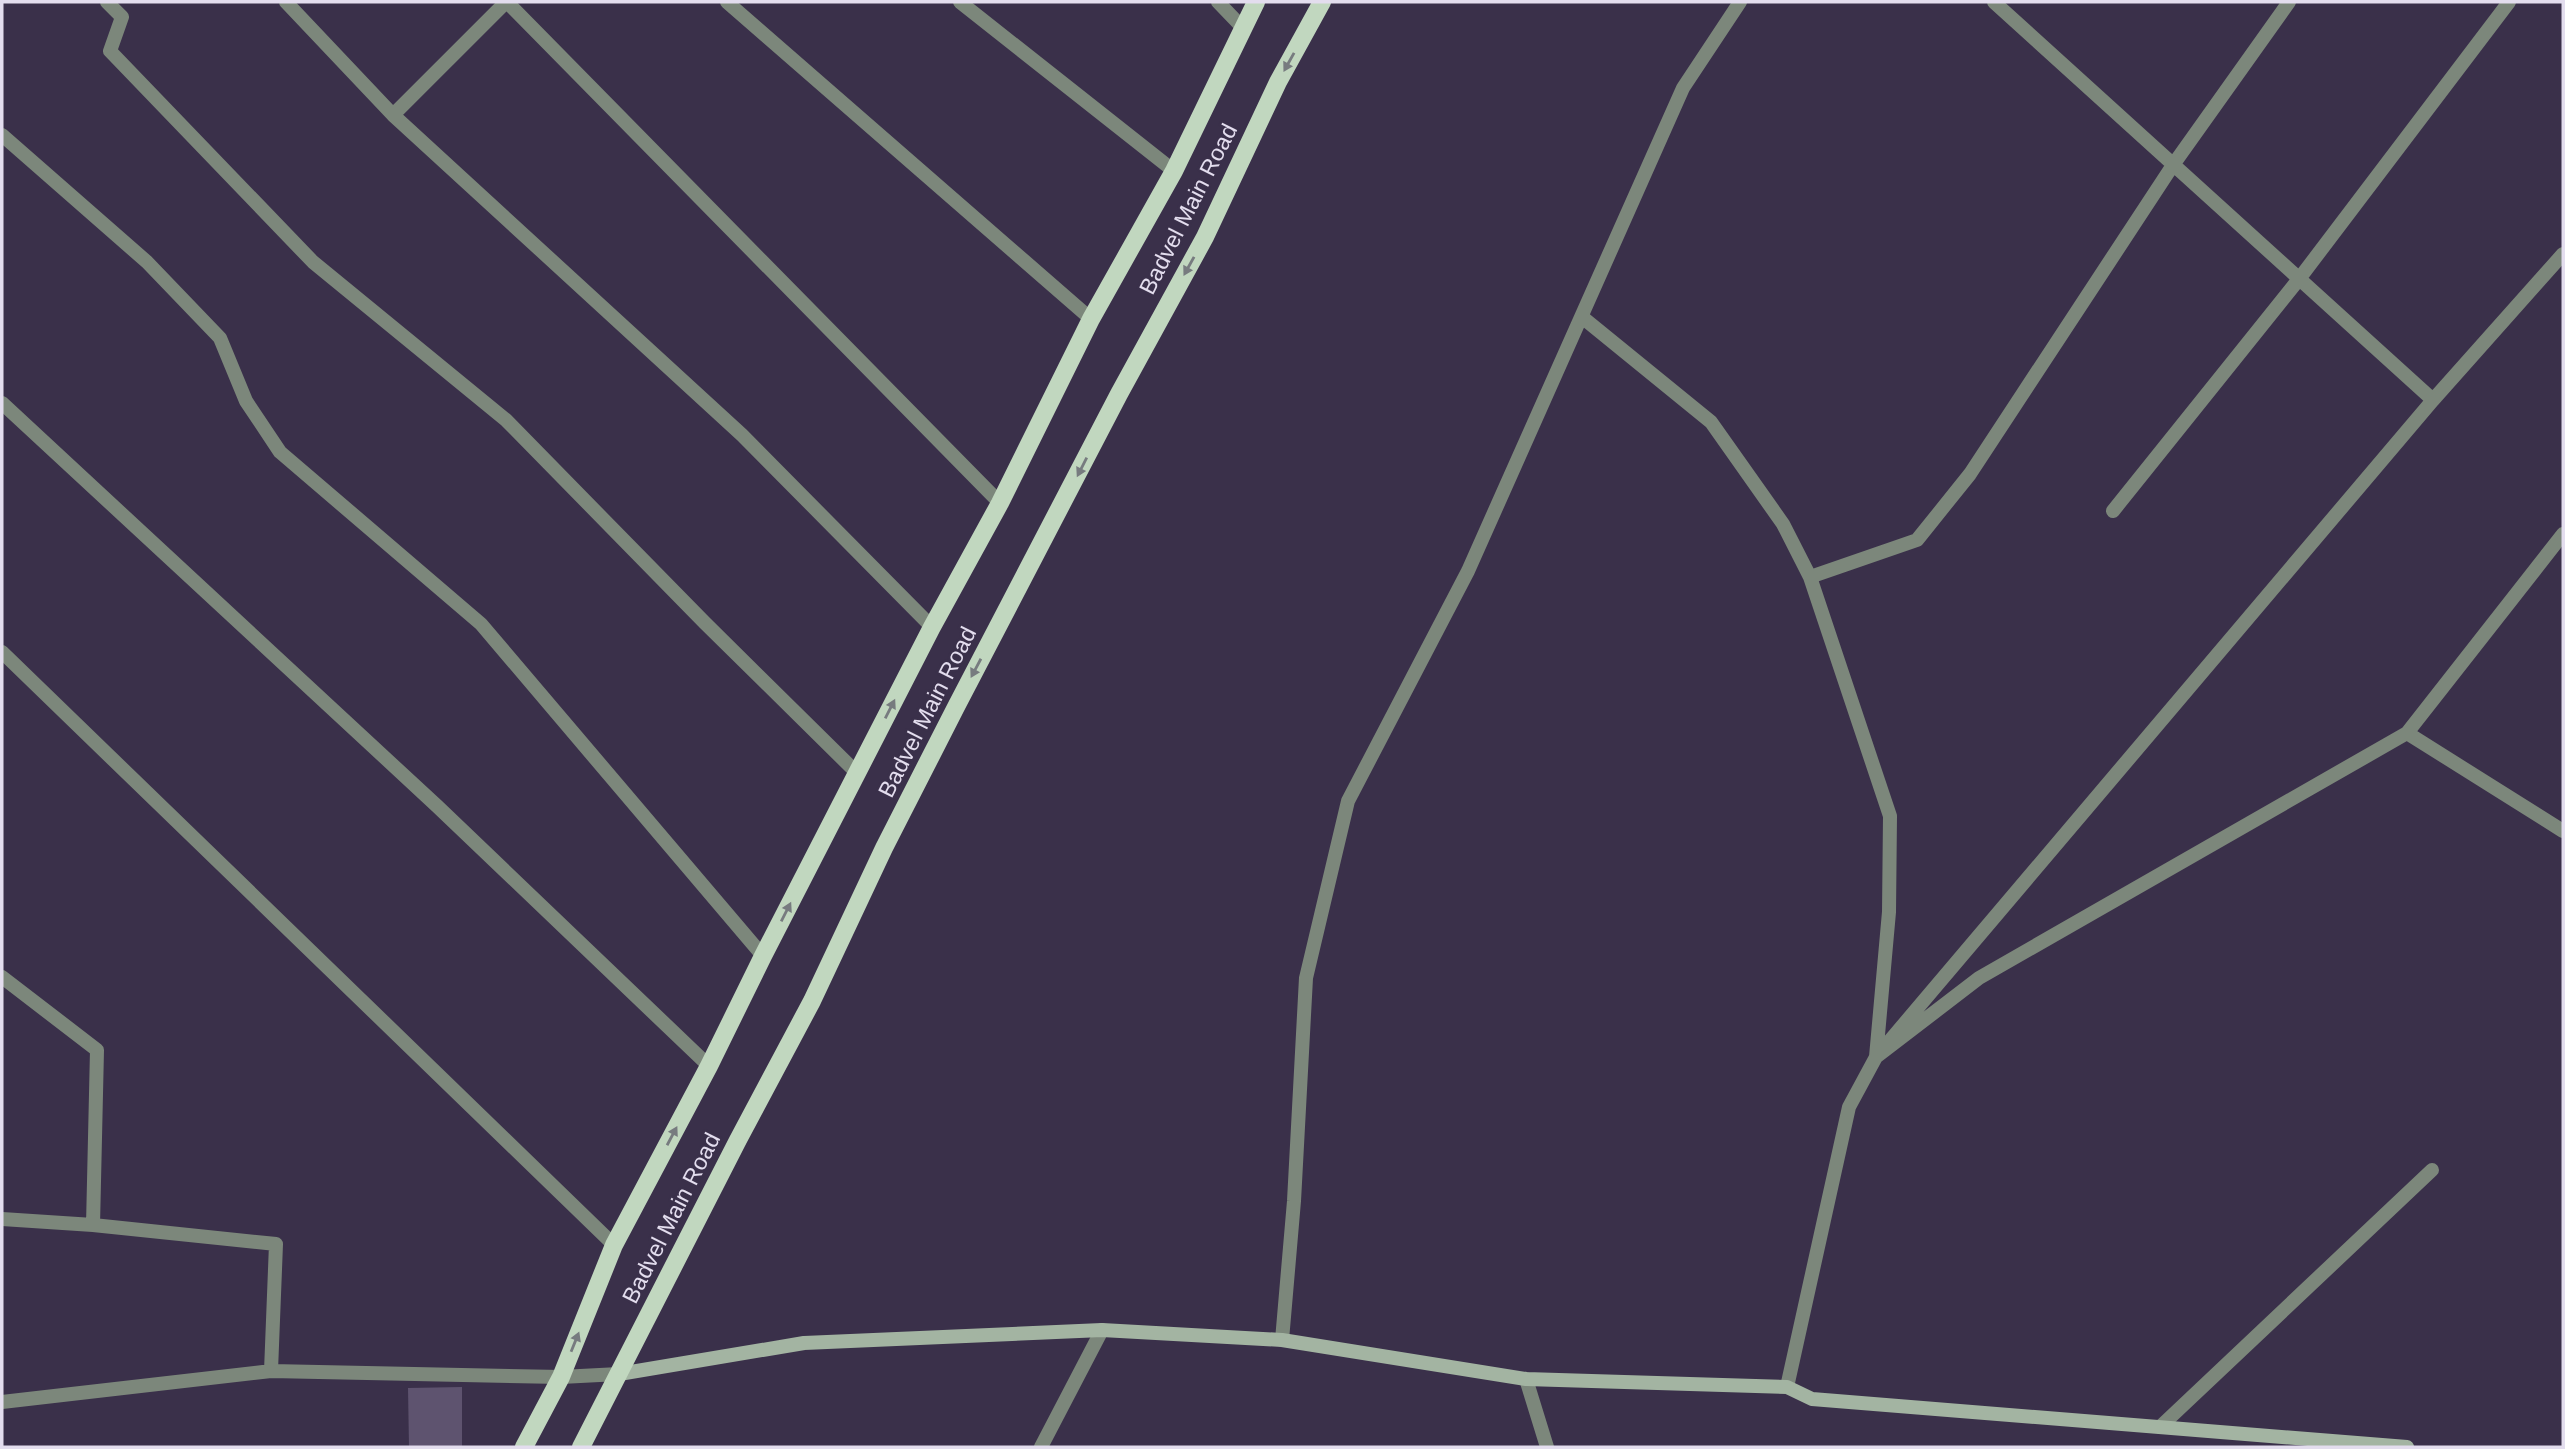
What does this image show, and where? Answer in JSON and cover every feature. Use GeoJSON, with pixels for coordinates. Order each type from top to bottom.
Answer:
{"type":"FeatureCollection","features":[{"type":"Feature","properties":{"kind":"main road","name":"Badvel Main Road"},"geometry":{"type":"LineString","coordinates":[[524,1447],[561,1377],[614,1245],[709,1066],[932,627],[1000,503],[1091,319],[1174,171],[1256,2]]}},
{"type":"Feature","properties":{"kind":"main road","name":"Badvel Main Road"},"geometry":{"type":"LineString","coordinates":[[581,1447],[812,1001],[884,848],[1119,394],[1205,237],[1278,82],[1322,2]]}},
{"type":"Feature","properties":{"kind":"main road"},"geometry":{"type":"LineString","coordinates":[[619,1374],[804,1343],[1102,1330],[1282,1340],[1526,1379],[1787,1387],[1812,1399],[2407,1447]]}},
{"type":"Feature","properties":{"kind":"street"},"geometry":{"type":"LineString","coordinates":[[107,2],[122,17],[110,51],[313,262],[506,420],[857,773]]}},
{"type":"Feature","properties":{"kind":"street"},"geometry":{"type":"LineString","coordinates":[[286,2],[393,115],[742,435],[932,627]]}},
{"type":"Feature","properties":{"kind":"street"},"geometry":{"type":"LineString","coordinates":[[393,115],[507,2],[1000,503]]}},
{"type":"Feature","properties":{"kind":"street"},"geometry":{"type":"LineString","coordinates":[[727,2],[1091,319]]}},
{"type":"Feature","properties":{"kind":"street"},"geometry":{"type":"LineString","coordinates":[[960,2],[1174,171]]}},
{"type":"Feature","properties":{"kind":"street"},"geometry":{"type":"LineString","coordinates":[[1218,2],[1242,27]]}},
{"type":"Feature","properties":{"kind":"street"},"geometry":{"type":"LineString","coordinates":[[1282,1340],[1294,1201],[1306,978],[1348,801],[1468,570],[1683,88],[1740,2]]}},
{"type":"Feature","properties":{"kind":"street"},"geometry":{"type":"LineString","coordinates":[[1994,2],[2433,400]]}},
{"type":"Feature","properties":{"kind":"street"},"geometry":{"type":"LineString","coordinates":[[1810,578],[1917,540],[1970,474],[2174,165],[2289,2]]}},
{"type":"Feature","properties":{"kind":"street"},"geometry":{"type":"LineString","coordinates":[[2113,511],[2299,279],[2509,2]]}},
{"type":"Feature","properties":{"kind":"street"},"geometry":{"type":"LineString","coordinates":[[2,135],[147,262],[220,338],[246,401],[280,452],[481,624],[763,956]]}},
{"type":"Feature","properties":{"kind":"street"},"geometry":{"type":"LineString","coordinates":[[1787,1387],[1849,1107],[1876,1057],[2433,400],[2563,254]]}},
{"type":"Feature","properties":{"kind":"street"},"geometry":{"type":"LineString","coordinates":[[1582,317],[1711,422],[1783,524],[1810,578],[1890,817],[1889,912],[1876,1057]]}},
{"type":"Feature","properties":{"kind":"street"},"geometry":{"type":"LineString","coordinates":[[2,403],[437,806],[709,1066]]}},
{"type":"Feature","properties":{"kind":"street"},"geometry":{"type":"LineString","coordinates":[[1876,1057],[1979,978],[2407,733],[2563,534]]}},
{"type":"Feature","properties":{"kind":"street"},"geometry":{"type":"LineString","coordinates":[[2,652],[614,1245]]}},
{"type":"Feature","properties":{"kind":"street"},"geometry":{"type":"LineString","coordinates":[[2407,733],[2563,831]]}},
{"type":"Feature","properties":{"kind":"street"},"geometry":{"type":"LineString","coordinates":[[2,977],[97,1050],[93,1225]]}},
{"type":"Feature","properties":{"kind":"street"},"geometry":{"type":"LineString","coordinates":[[2160,1427],[2432,1170]]}},
{"type":"Feature","properties":{"kind":"street"},"geometry":{"type":"LineString","coordinates":[[2,1219],[93,1225],[276,1244],[271,1371]]}},
{"type":"Feature","properties":{"kind":"street"},"geometry":{"type":"LineString","coordinates":[[1041,1447],[1102,1330]]}},
{"type":"Feature","properties":{"kind":"street"},"geometry":{"type":"LineString","coordinates":[[2,1402],[271,1371],[561,1377],[619,1374]]}},
{"type":"Feature","properties":{"kind":"street"},"geometry":{"type":"LineString","coordinates":[[1526,1379],[1547,1447]]}},
{"type":"Feature","properties":{"kind":"building"},"geometry":{"type":"Polygon","coordinates":[[[462,1387],[462,1447],[409,1447],[408,1388],[462,1387]]]}}]}
